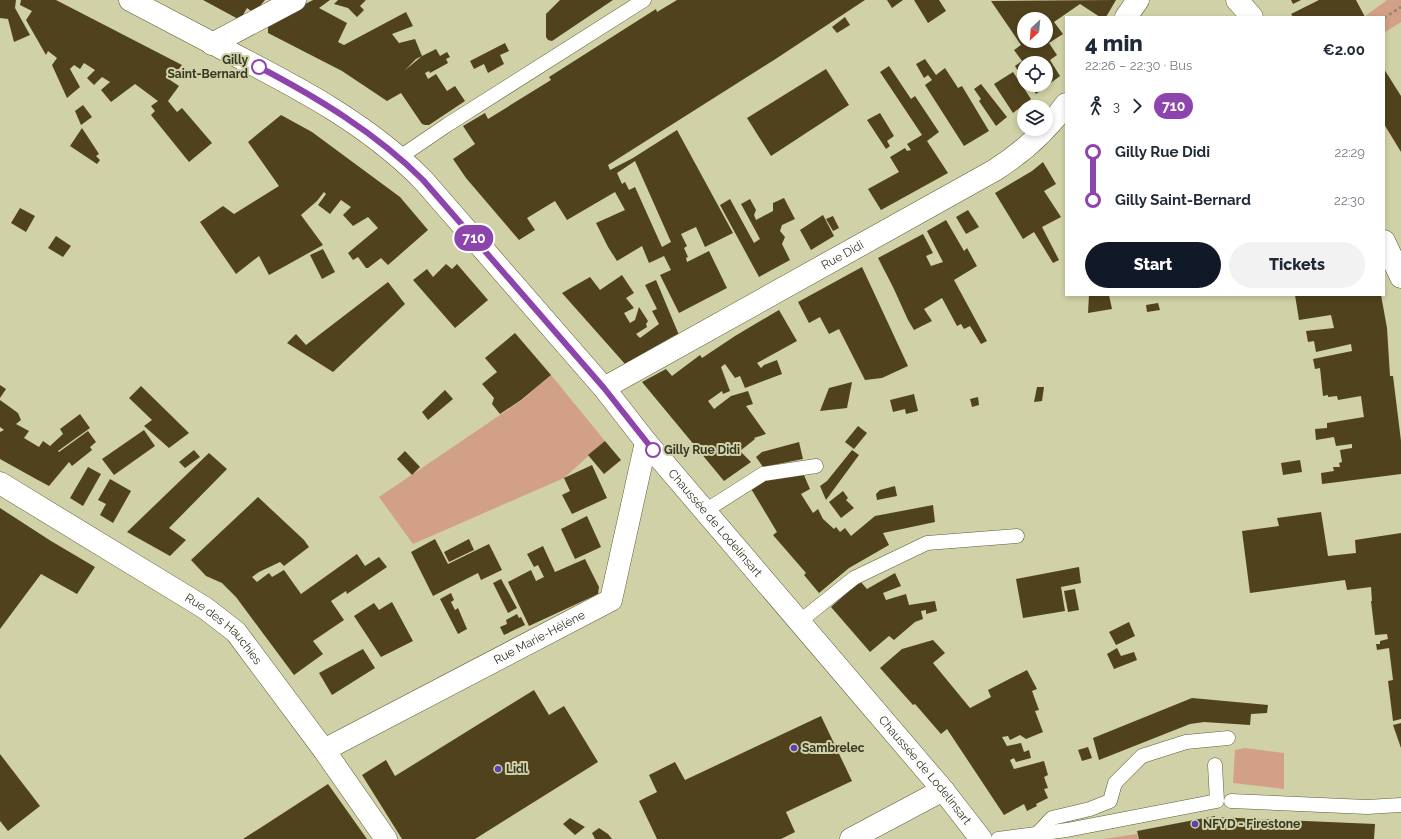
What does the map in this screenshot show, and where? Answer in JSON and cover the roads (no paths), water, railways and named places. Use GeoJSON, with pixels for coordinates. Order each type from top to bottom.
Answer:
{"type":"FeatureCollection","features":[{"type":"Feature","properties":{"kind":"street","name":"Chaussée de Lodelinsart"},"geometry":{"type":"LineString","coordinates":[[130,0],[212,44],[298,87],[330,106],[400,157],[429,186],[604,388],[646,442],[705,512],[944,790],[981,839]]}},
{"type":"Feature","properties":{"kind":"street"},"geometry":{"type":"LineString","coordinates":[[212,44],[295,0]]}},
{"type":"Feature","properties":{"kind":"street"},"geometry":{"type":"LineString","coordinates":[[1127,16],[1138,0]]}},
{"type":"Feature","properties":{"kind":"street"},"geometry":{"type":"LineString","coordinates":[[1236,0],[1251,16]]}},
{"type":"Feature","properties":{"kind":"street","name":"Rue Didi"},"geometry":{"type":"LineString","coordinates":[[604,388],[995,170],[1036,140],[1065,105]]}},
{"type":"Feature","properties":{"kind":"street"},"geometry":{"type":"LineString","coordinates":[[1385,243],[1401,277]]}},
{"type":"Feature","properties":{"kind":"street","name":"Rue Marie-Hélène"},"geometry":{"type":"LineString","coordinates":[[324,750],[611,600],[646,442]]}},
{"type":"Feature","properties":{"kind":"street","name":"Rue des Hauchies"},"geometry":{"type":"LineString","coordinates":[[0,483],[205,608],[236,632],[324,750],[386,839]]}},
{"type":"Feature","properties":{"kind":"street"},"geometry":{"type":"LineString","coordinates":[[851,839],[944,790]]}},
{"type":"Feature","properties":{"kind":"lane"},"geometry":{"type":"LineString","coordinates":[[400,157],[447,125],[644,0]]}},
{"type":"Feature","properties":{"kind":"lane"},"geometry":{"type":"LineString","coordinates":[[705,512],[763,474],[816,466]]}},
{"type":"Feature","properties":{"kind":"lane"},"geometry":{"type":"LineString","coordinates":[[799,622],[854,578],[927,543],[1017,536]]}},
{"type":"Feature","properties":{"kind":"lane"},"geometry":{"type":"LineString","coordinates":[[1037,834],[1052,818],[1090,809],[1110,801],[1115,783],[1142,756],[1186,742],[1228,738]]}},
{"type":"Feature","properties":{"kind":"lane"},"geometry":{"type":"LineString","coordinates":[[998,839],[1067,830],[1217,801],[1215,765]]}},
{"type":"Feature","properties":{"kind":"lane"},"geometry":{"type":"LineString","coordinates":[[1232,801],[1367,807],[1401,805]]}},
{"type":"Feature","properties":{"kind":"place","name":"Gilly Saint-Bernard"},"geometry":{"type":"Point","coordinates":[259,67]}},
{"type":"Feature","properties":{"kind":"place","name":"Gilly Rue Didi"},"geometry":{"type":"Point","coordinates":[653,450]}},
{"type":"Feature","properties":{"kind":"place","name":"Sambrelec"},"geometry":{"type":"Point","coordinates":[794,748]}},
{"type":"Feature","properties":{"kind":"place","name":"Lidl"},"geometry":{"type":"Point","coordinates":[498,769]}},
{"type":"Feature","properties":{"kind":"place","name":"NFYD - Firestone"},"geometry":{"type":"Point","coordinates":[1195,824]}}]}
